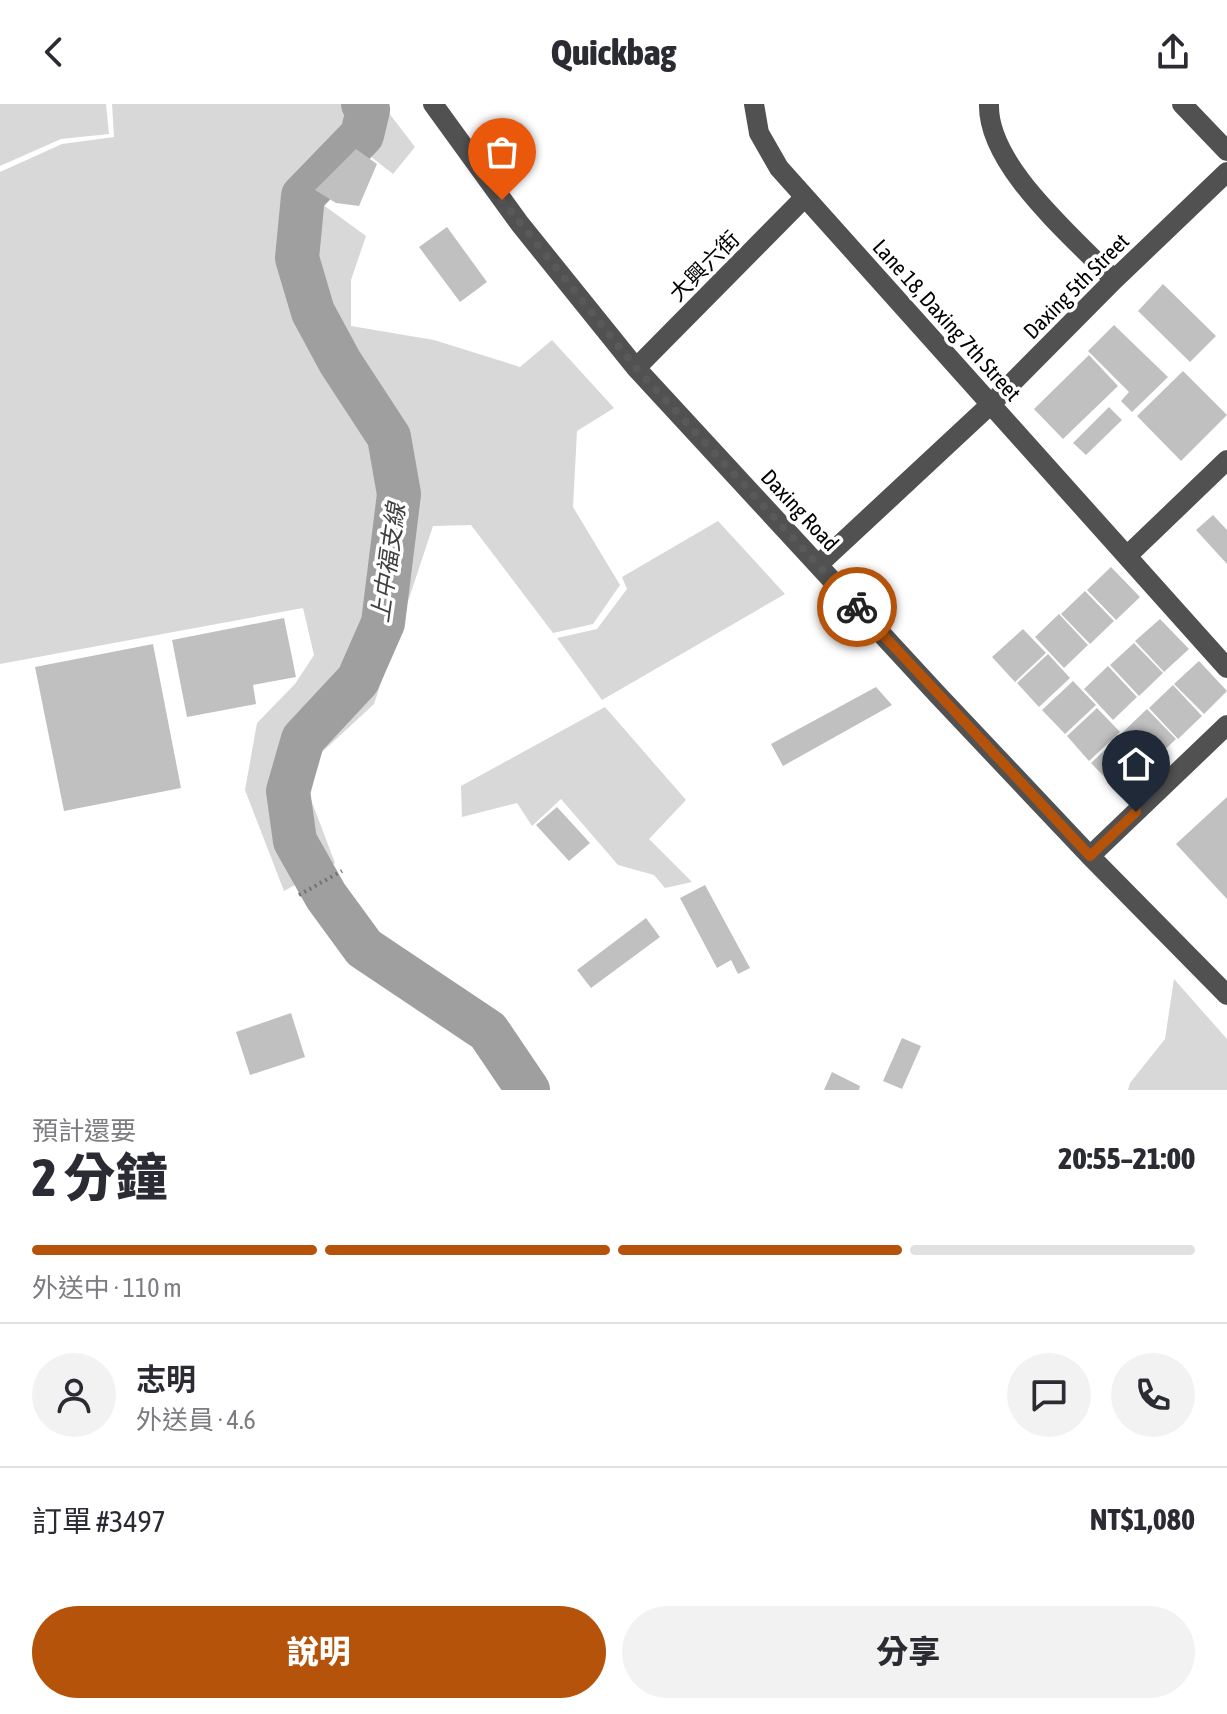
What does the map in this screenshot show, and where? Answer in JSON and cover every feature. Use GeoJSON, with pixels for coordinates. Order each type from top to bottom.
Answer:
{"type":"FeatureCollection","features":[{"type":"Feature","properties":{"kind":"street","name":"Daxing Road"},"geometry":{"type":"LineString","coordinates":[[433,104],[520,224],[636,368],[1090,856],[1224,984]]}},
{"type":"Feature","properties":{"kind":"street","name":"Lane 18, Daxing 7th Street"},"geometry":{"type":"LineString","coordinates":[[754,104],[759,133],[779,168],[1227,668]]}},
{"type":"Feature","properties":{"kind":"street"},"geometry":{"type":"LineString","coordinates":[[989,104],[997,146],[1016,176],[1114,280]]}},
{"type":"Feature","properties":{"kind":"street"},"geometry":{"type":"LineString","coordinates":[[1182,104],[1227,151]]}},
{"type":"Feature","properties":{"kind":"street","name":"Daxing 5th Street"},"geometry":{"type":"LineString","coordinates":[[818,565],[991,404],[1227,172]]}},
{"type":"Feature","properties":{"kind":"street","name":"大興六街"},"geometry":{"type":"LineString","coordinates":[[636,368],[805,197]]}},
{"type":"Feature","properties":{"kind":"street"},"geometry":{"type":"LineString","coordinates":[[1127,556],[1227,460]]}},
{"type":"Feature","properties":{"kind":"street"},"geometry":{"type":"LineString","coordinates":[[1090,856],[1227,725]]}},
{"type":"Feature","properties":{"kind":"path"},"geometry":{"type":"LineString","coordinates":[[299,895],[342,871]]}},
{"type":"Feature","properties":{"kind":"shaded area"},"geometry":{"type":"Polygon","coordinates":[[[0,104],[106,104],[109,134],[61,139],[0,166],[0,104]]]}},
{"type":"Feature","properties":{"kind":"shaded area"},"geometry":{"type":"Polygon","coordinates":[[[112,104],[382,104],[415,147],[393,174],[347,138],[300,188],[366,236],[351,280],[351,326],[434,340],[520,367],[552,340],[614,408],[577,431],[573,507],[620,585],[593,624],[553,633],[471,525],[433,526],[374,704],[320,754],[310,797],[335,863],[284,891],[245,790],[257,723],[295,684],[314,655],[303,608],[0,664],[0,172],[62,144],[114,137],[112,104]]]}},
{"type":"Feature","properties":{"kind":"shaded area"},"geometry":{"type":"Polygon","coordinates":[[[718,521],[785,594],[602,700],[557,638],[597,629],[627,589],[622,577],[718,521]]]}},
{"type":"Feature","properties":{"kind":"shaded area"},"geometry":{"type":"Polygon","coordinates":[[[605,707],[686,800],[649,839],[692,882],[665,888],[654,875],[618,865],[561,799],[532,826],[517,803],[462,817],[461,786],[605,707]]]}},
{"type":"Feature","properties":{"kind":"shaded area"},"geometry":{"type":"Polygon","coordinates":[[[1174,979],[1227,1039],[1227,1090],[1128,1090],[1130,1083],[1165,1039],[1174,979]]]}},
{"type":"Feature","properties":{"kind":"building"},"geometry":{"type":"Polygon","coordinates":[[[356,149],[377,164],[359,206],[336,203],[315,190],[356,149]]]}},
{"type":"Feature","properties":{"kind":"building"},"geometry":{"type":"Polygon","coordinates":[[[447,227],[487,282],[460,302],[419,247],[447,227]]]}},
{"type":"Feature","properties":{"kind":"building"},"geometry":{"type":"Polygon","coordinates":[[[1163,284],[1216,336],[1190,362],[1138,311],[1163,284]]]}},
{"type":"Feature","properties":{"kind":"building"},"geometry":{"type":"Polygon","coordinates":[[[1114,325],[1168,377],[1132,412],[1121,401],[1129,392],[1088,351],[1114,325]]]}},
{"type":"Feature","properties":{"kind":"building"},"geometry":{"type":"Polygon","coordinates":[[[1089,355],[1118,386],[1063,439],[1034,409],[1089,355]]]}},
{"type":"Feature","properties":{"kind":"building"},"geometry":{"type":"Polygon","coordinates":[[[1183,371],[1227,415],[1181,461],[1137,416],[1183,371]]]}},
{"type":"Feature","properties":{"kind":"building"},"geometry":{"type":"Polygon","coordinates":[[[1109,407],[1122,420],[1086,455],[1073,443],[1109,407]]]}},
{"type":"Feature","properties":{"kind":"building"},"geometry":{"type":"Polygon","coordinates":[[[1213,515],[1227,530],[1227,564],[1196,530],[1213,515]]]}},
{"type":"Feature","properties":{"kind":"building"},"geometry":{"type":"Polygon","coordinates":[[[1111,567],[1140,597],[1116,620],[1087,590],[1111,567]]]}},
{"type":"Feature","properties":{"kind":"building"},"geometry":{"type":"Polygon","coordinates":[[[1085,591],[1114,621],[1090,644],[1061,614],[1085,591]]]}},
{"type":"Feature","properties":{"kind":"building"},"geometry":{"type":"Polygon","coordinates":[[[1059,614],[1088,645],[1064,668],[1035,637],[1059,614]]]}},
{"type":"Feature","properties":{"kind":"building"},"geometry":{"type":"Polygon","coordinates":[[[284,618],[296,677],[253,685],[256,704],[187,717],[172,640],[284,618]]]}},
{"type":"Feature","properties":{"kind":"building"},"geometry":{"type":"Polygon","coordinates":[[[1160,619],[1189,649],[1164,672],[1135,641],[1160,619]]]}},
{"type":"Feature","properties":{"kind":"building"},"geometry":{"type":"Polygon","coordinates":[[[1023,629],[1046,653],[1015,682],[992,657],[1023,629]]]}},
{"type":"Feature","properties":{"kind":"building"},"geometry":{"type":"Polygon","coordinates":[[[1134,643],[1163,673],[1139,696],[1110,665],[1134,643]]]}},
{"type":"Feature","properties":{"kind":"building"},"geometry":{"type":"Polygon","coordinates":[[[153,644],[181,788],[64,811],[35,667],[153,644]]]}},
{"type":"Feature","properties":{"kind":"building"},"geometry":{"type":"Polygon","coordinates":[[[1048,654],[1070,678],[1039,707],[1017,683],[1048,654]]]}},
{"type":"Feature","properties":{"kind":"building"},"geometry":{"type":"Polygon","coordinates":[[[1199,661],[1227,691],[1204,714],[1174,684],[1199,661]]]}},
{"type":"Feature","properties":{"kind":"building"},"geometry":{"type":"Polygon","coordinates":[[[1108,666],[1137,697],[1113,720],[1084,689],[1108,666]]]}},
{"type":"Feature","properties":{"kind":"building"},"geometry":{"type":"Polygon","coordinates":[[[1073,681],[1096,705],[1065,734],[1042,710],[1073,681]]]}},
{"type":"Feature","properties":{"kind":"building"},"geometry":{"type":"Polygon","coordinates":[[[1173,685],[1202,716],[1178,739],[1149,708],[1173,685]]]}},
{"type":"Feature","properties":{"kind":"building"},"geometry":{"type":"Polygon","coordinates":[[[876,687],[892,705],[783,766],[771,744],[876,687]]]}},
{"type":"Feature","properties":{"kind":"building"},"geometry":{"type":"Polygon","coordinates":[[[1097,708],[1120,732],[1089,761],[1067,736],[1097,708]]]}},
{"type":"Feature","properties":{"kind":"building"},"geometry":{"type":"Polygon","coordinates":[[[1147,709],[1176,739],[1152,762],[1123,732],[1147,709]]]}},
{"type":"Feature","properties":{"kind":"building"},"geometry":{"type":"Polygon","coordinates":[[[1122,734],[1145,758],[1114,787],[1091,763],[1122,734]]]}},
{"type":"Feature","properties":{"kind":"building"},"geometry":{"type":"Polygon","coordinates":[[[1227,797],[1227,899],[1176,844],[1227,797]]]}},
{"type":"Feature","properties":{"kind":"building"},"geometry":{"type":"Polygon","coordinates":[[[557,807],[590,843],[569,861],[536,825],[557,807]]]}},
{"type":"Feature","properties":{"kind":"building"},"geometry":{"type":"Polygon","coordinates":[[[705,885],[750,968],[738,974],[731,960],[717,968],[680,898],[705,885]]]}},
{"type":"Feature","properties":{"kind":"building"},"geometry":{"type":"Polygon","coordinates":[[[646,918],[660,937],[591,988],[577,970],[646,918]]]}},
{"type":"Feature","properties":{"kind":"building"},"geometry":{"type":"Polygon","coordinates":[[[291,1013],[305,1057],[250,1075],[236,1032],[291,1013]]]}},
{"type":"Feature","properties":{"kind":"building"},"geometry":{"type":"Polygon","coordinates":[[[902,1038],[921,1046],[902,1089],[883,1081],[902,1038]]]}},
{"type":"Feature","properties":{"kind":"building"},"geometry":{"type":"Polygon","coordinates":[[[832,1072],[860,1086],[859,1090],[824,1090],[832,1072]]]}},
{"type":"Feature","properties":{"kind":"waterway","name":"上中福支線"},"geometry":{"type":"LineString","coordinates":[[363,104],[368,110],[362,135],[303,196],[297,258],[313,312],[340,362],[389,437],[399,494],[383,623],[358,680],[303,739],[288,791],[295,841],[326,896],[364,948],[488,1031],[528,1090]]}},
{"type":"Feature","properties":{"kind":"way so far"},"geometry":{"type":"LineString","coordinates":[[502,200],[636,368],[857,607]]}},
{"type":"Feature","properties":{"kind":"route"},"geometry":{"type":"LineString","coordinates":[[857,607],[1090,856],[1136,812]]}}]}
